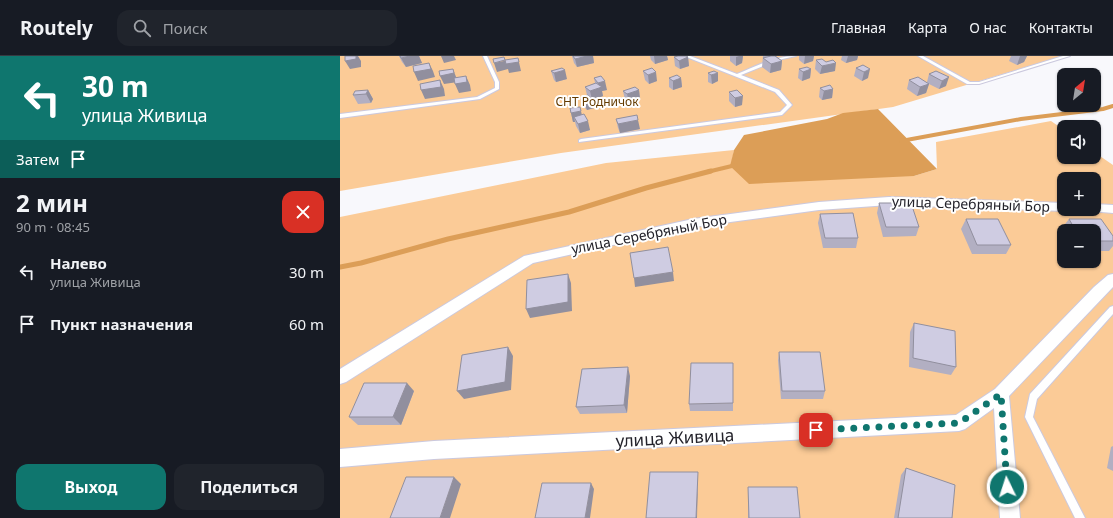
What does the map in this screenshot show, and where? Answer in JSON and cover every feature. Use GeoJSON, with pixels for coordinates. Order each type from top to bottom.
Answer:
{"type":"FeatureCollection","features":[{"type":"Feature","properties":{"kind":"street","name":"улица Серебряный Бор"},"geometry":{"type":"LineString","coordinates":[[340,377],[529,259],[693,223],[819,206],[889,200],[1057,207]]}},
{"type":"Feature","properties":{"kind":"street"},"geometry":{"type":"LineString","coordinates":[[1101,208],[1113,209]]}},
{"type":"Feature","properties":{"kind":"street","name":"улица Живица"},"geometry":{"type":"LineString","coordinates":[[340,458],[434,450],[959,423],[1001,394],[1099,291],[1113,279]]}},
{"type":"Feature","properties":{"kind":"street"},"geometry":{"type":"LineString","coordinates":[[1001,394],[1010,518]]}},
{"type":"Feature","properties":{"kind":"lane"},"geometry":{"type":"LineString","coordinates":[[340,116],[478,98],[497,89],[497,82],[485,56]]}},
{"type":"Feature","properties":{"kind":"lane"},"geometry":{"type":"LineString","coordinates":[[581,141],[782,113],[790,105],[777,91],[686,56]]}},
{"type":"Feature","properties":{"kind":"lane"},"geometry":{"type":"LineString","coordinates":[[738,75],[777,59],[794,56]]}},
{"type":"Feature","properties":{"kind":"lane"},"geometry":{"type":"LineString","coordinates":[[920,56],[969,83],[980,83],[1068,56]]}},
{"type":"Feature","properties":{"kind":"lane"},"geometry":{"type":"LineString","coordinates":[[1080,518],[1030,417],[1030,410],[1033,397],[1113,309]]}},
{"type":"Feature","properties":{"kind":"green space","name":"СНТ Родничок"},"geometry":{"type":"Polygon","coordinates":[[[340,56],[1063,56],[893,107],[561,153],[340,191],[340,56]]]}},
{"type":"Feature","properties":{"kind":"green space"},"geometry":{"type":"Polygon","coordinates":[[[1051,121],[1057,125],[1057,164],[1101,164],[1101,157],[1113,165],[1113,518],[340,518],[340,217],[606,163],[734,150],[731,166],[914,176],[937,169],[936,142],[1051,121]]]}},
{"type":"Feature","properties":{"kind":"shaded area"},"geometry":{"type":"Polygon","coordinates":[[[878,109],[937,169],[914,176],[749,184],[730,166],[734,150],[744,135],[827,119],[843,113],[878,109]]]}},
{"type":"Feature","properties":{"kind":"building"},"geometry":{"type":"Polygon","coordinates":[[[345,56],[356,56],[356,59],[345,61],[345,56]]]}},
{"type":"Feature","properties":{"kind":"building"},"geometry":{"type":"Polygon","coordinates":[[[573,56],[587,56],[575,59],[573,56]]]}},
{"type":"Feature","properties":{"kind":"building"},"geometry":{"type":"Polygon","coordinates":[[[775,56],[782,61],[771,64],[763,58],[775,56]]]}},
{"type":"Feature","properties":{"kind":"building"},"geometry":{"type":"Polygon","coordinates":[[[504,57],[505,60],[494,63],[493,59],[504,57]]]}},
{"type":"Feature","properties":{"kind":"building"},"geometry":{"type":"Polygon","coordinates":[[[674,57],[688,57],[679,61],[674,57]]]}},
{"type":"Feature","properties":{"kind":"building"},"geometry":{"type":"Polygon","coordinates":[[[518,58],[519,62],[506,64],[505,60],[518,58]]]}},
{"type":"Feature","properties":{"kind":"building"},"geometry":{"type":"Polygon","coordinates":[[[822,59],[826,62],[833,60],[836,63],[822,66],[816,60],[822,59]]]}},
{"type":"Feature","properties":{"kind":"building"},"geometry":{"type":"Polygon","coordinates":[[[429,63],[431,69],[414,72],[413,66],[429,63]]]}},
{"type":"Feature","properties":{"kind":"building"},"geometry":{"type":"Polygon","coordinates":[[[863,65],[870,69],[864,72],[856,68],[863,65]]]}},
{"type":"Feature","properties":{"kind":"building"},"geometry":{"type":"Polygon","coordinates":[[[807,67],[811,69],[803,72],[799,69],[807,67]]]}},
{"type":"Feature","properties":{"kind":"building"},"geometry":{"type":"Polygon","coordinates":[[[562,68],[565,70],[554,73],[551,71],[562,68]]]}},
{"type":"Feature","properties":{"kind":"building"},"geometry":{"type":"Polygon","coordinates":[[[652,68],[656,72],[648,75],[643,71],[652,68]]]}},
{"type":"Feature","properties":{"kind":"building"},"geometry":{"type":"Polygon","coordinates":[[[453,69],[454,73],[440,76],[439,71],[453,69]]]}},
{"type":"Feature","properties":{"kind":"building"},"geometry":{"type":"Polygon","coordinates":[[[714,71],[718,73],[711,75],[708,73],[714,71]]]}},
{"type":"Feature","properties":{"kind":"building"},"geometry":{"type":"Polygon","coordinates":[[[936,71],[949,77],[942,81],[929,74],[936,71]]]}},
{"type":"Feature","properties":{"kind":"building"},"geometry":{"type":"Polygon","coordinates":[[[677,75],[681,78],[673,81],[669,78],[677,75]]]}},
{"type":"Feature","properties":{"kind":"building"},"geometry":{"type":"Polygon","coordinates":[[[466,76],[467,82],[455,84],[454,78],[466,76]]]}},
{"type":"Feature","properties":{"kind":"building"},"geometry":{"type":"Polygon","coordinates":[[[601,76],[605,81],[598,83],[594,78],[601,76]]]}},
{"type":"Feature","properties":{"kind":"building"},"geometry":{"type":"Polygon","coordinates":[[[918,77],[929,84],[920,87],[909,80],[918,77]]]}},
{"type":"Feature","properties":{"kind":"building"},"geometry":{"type":"Polygon","coordinates":[[[440,80],[441,87],[421,90],[420,84],[440,80]]]}},
{"type":"Feature","properties":{"kind":"building"},"geometry":{"type":"Polygon","coordinates":[[[596,83],[602,87],[590,91],[585,87],[596,83]]]}},
{"type":"Feature","properties":{"kind":"building"},"geometry":{"type":"Polygon","coordinates":[[[830,85],[833,89],[824,91],[820,88],[830,85]]]}},
{"type":"Feature","properties":{"kind":"building"},"geometry":{"type":"Polygon","coordinates":[[[635,87],[639,90],[627,94],[623,91],[635,87]]]}},
{"type":"Feature","properties":{"kind":"building"},"geometry":{"type":"Polygon","coordinates":[[[368,90],[366,94],[353,95],[355,91],[368,90]]]}},
{"type":"Feature","properties":{"kind":"building"},"geometry":{"type":"Polygon","coordinates":[[[737,90],[743,96],[735,98],[729,92],[737,90]]]}},
{"type":"Feature","properties":{"kind":"building"},"geometry":{"type":"Polygon","coordinates":[[[588,95],[592,99],[584,101],[581,97],[588,95]]]}},
{"type":"Feature","properties":{"kind":"building"},"geometry":{"type":"Polygon","coordinates":[[[580,107],[581,111],[571,113],[570,108],[580,107]]]}},
{"type":"Feature","properties":{"kind":"building"},"geometry":{"type":"Polygon","coordinates":[[[584,114],[588,121],[578,124],[574,117],[584,114]]]}},
{"type":"Feature","properties":{"kind":"building"},"geometry":{"type":"Polygon","coordinates":[[[637,115],[638,120],[618,124],[616,119],[637,115]]]}},
{"type":"Feature","properties":{"kind":"building"},"geometry":{"type":"Polygon","coordinates":[[[879,203],[911,203],[919,227],[886,227],[879,203]]]}},
{"type":"Feature","properties":{"kind":"building"},"geometry":{"type":"Polygon","coordinates":[[[853,213],[858,238],[825,238],[820,214],[853,213]]]}},
{"type":"Feature","properties":{"kind":"building"},"geometry":{"type":"Polygon","coordinates":[[[966,219],[998,219],[1011,245],[977,245],[966,219]]]}},
{"type":"Feature","properties":{"kind":"building"},"geometry":{"type":"Polygon","coordinates":[[[1069,219],[1101,219],[1113,236],[1113,241],[1101,241],[1101,224],[1072,224],[1069,219]]]}},
{"type":"Feature","properties":{"kind":"building"},"geometry":{"type":"Polygon","coordinates":[[[668,247],[673,272],[634,278],[630,253],[668,247]]]}},
{"type":"Feature","properties":{"kind":"building"},"geometry":{"type":"Polygon","coordinates":[[[568,274],[568,302],[526,309],[527,280],[568,274]]]}},
{"type":"Feature","properties":{"kind":"building"},"geometry":{"type":"Polygon","coordinates":[[[914,323],[955,331],[956,367],[913,358],[914,323]]]}},
{"type":"Feature","properties":{"kind":"building"},"geometry":{"type":"Polygon","coordinates":[[[508,347],[505,382],[457,391],[462,355],[508,347]]]}},
{"type":"Feature","properties":{"kind":"building"},"geometry":{"type":"Polygon","coordinates":[[[779,352],[820,352],[825,391],[782,391],[779,352]]]}},
{"type":"Feature","properties":{"kind":"building"},"geometry":{"type":"Polygon","coordinates":[[[691,363],[733,363],[733,403],[689,404],[691,363]]]}},
{"type":"Feature","properties":{"kind":"building"},"geometry":{"type":"Polygon","coordinates":[[[628,367],[624,405],[576,407],[582,369],[628,367]]]}},
{"type":"Feature","properties":{"kind":"building"},"geometry":{"type":"Polygon","coordinates":[[[364,383],[407,383],[393,417],[349,417],[364,383]]]}},
{"type":"Feature","properties":{"kind":"building"},"geometry":{"type":"Polygon","coordinates":[[[906,468],[955,485],[952,518],[898,518],[906,468]]]}},
{"type":"Feature","properties":{"kind":"building"},"geometry":{"type":"Polygon","coordinates":[[[650,472],[698,472],[696,518],[646,518],[650,472]]]}},
{"type":"Feature","properties":{"kind":"building"},"geometry":{"type":"Polygon","coordinates":[[[406,477],[454,477],[440,518],[390,518],[406,477]]]}},
{"type":"Feature","properties":{"kind":"building"},"geometry":{"type":"Polygon","coordinates":[[[542,483],[591,483],[585,518],[535,518],[542,483]]]}},
{"type":"Feature","properties":{"kind":"building"},"geometry":{"type":"Polygon","coordinates":[[[748,487],[797,487],[800,518],[749,518],[748,487]]]}},
{"type":"Feature","properties":{"kind":"waterway"},"geometry":{"type":"LineString","coordinates":[[901,141],[1021,119],[1103,109],[1113,106]]}},
{"type":"Feature","properties":{"kind":"waterway"},"geometry":{"type":"LineString","coordinates":[[709,171],[736,165]]}},
{"type":"Feature","properties":{"kind":"waterway"},"geometry":{"type":"LineString","coordinates":[[340,267],[361,263],[448,239],[569,212],[646,188],[709,171]]}},
{"type":"Feature","properties":{"kind":"route"},"geometry":{"type":"LineString","coordinates":[[816,430],[959,423],[1001,394],[1007,487]]}}]}
